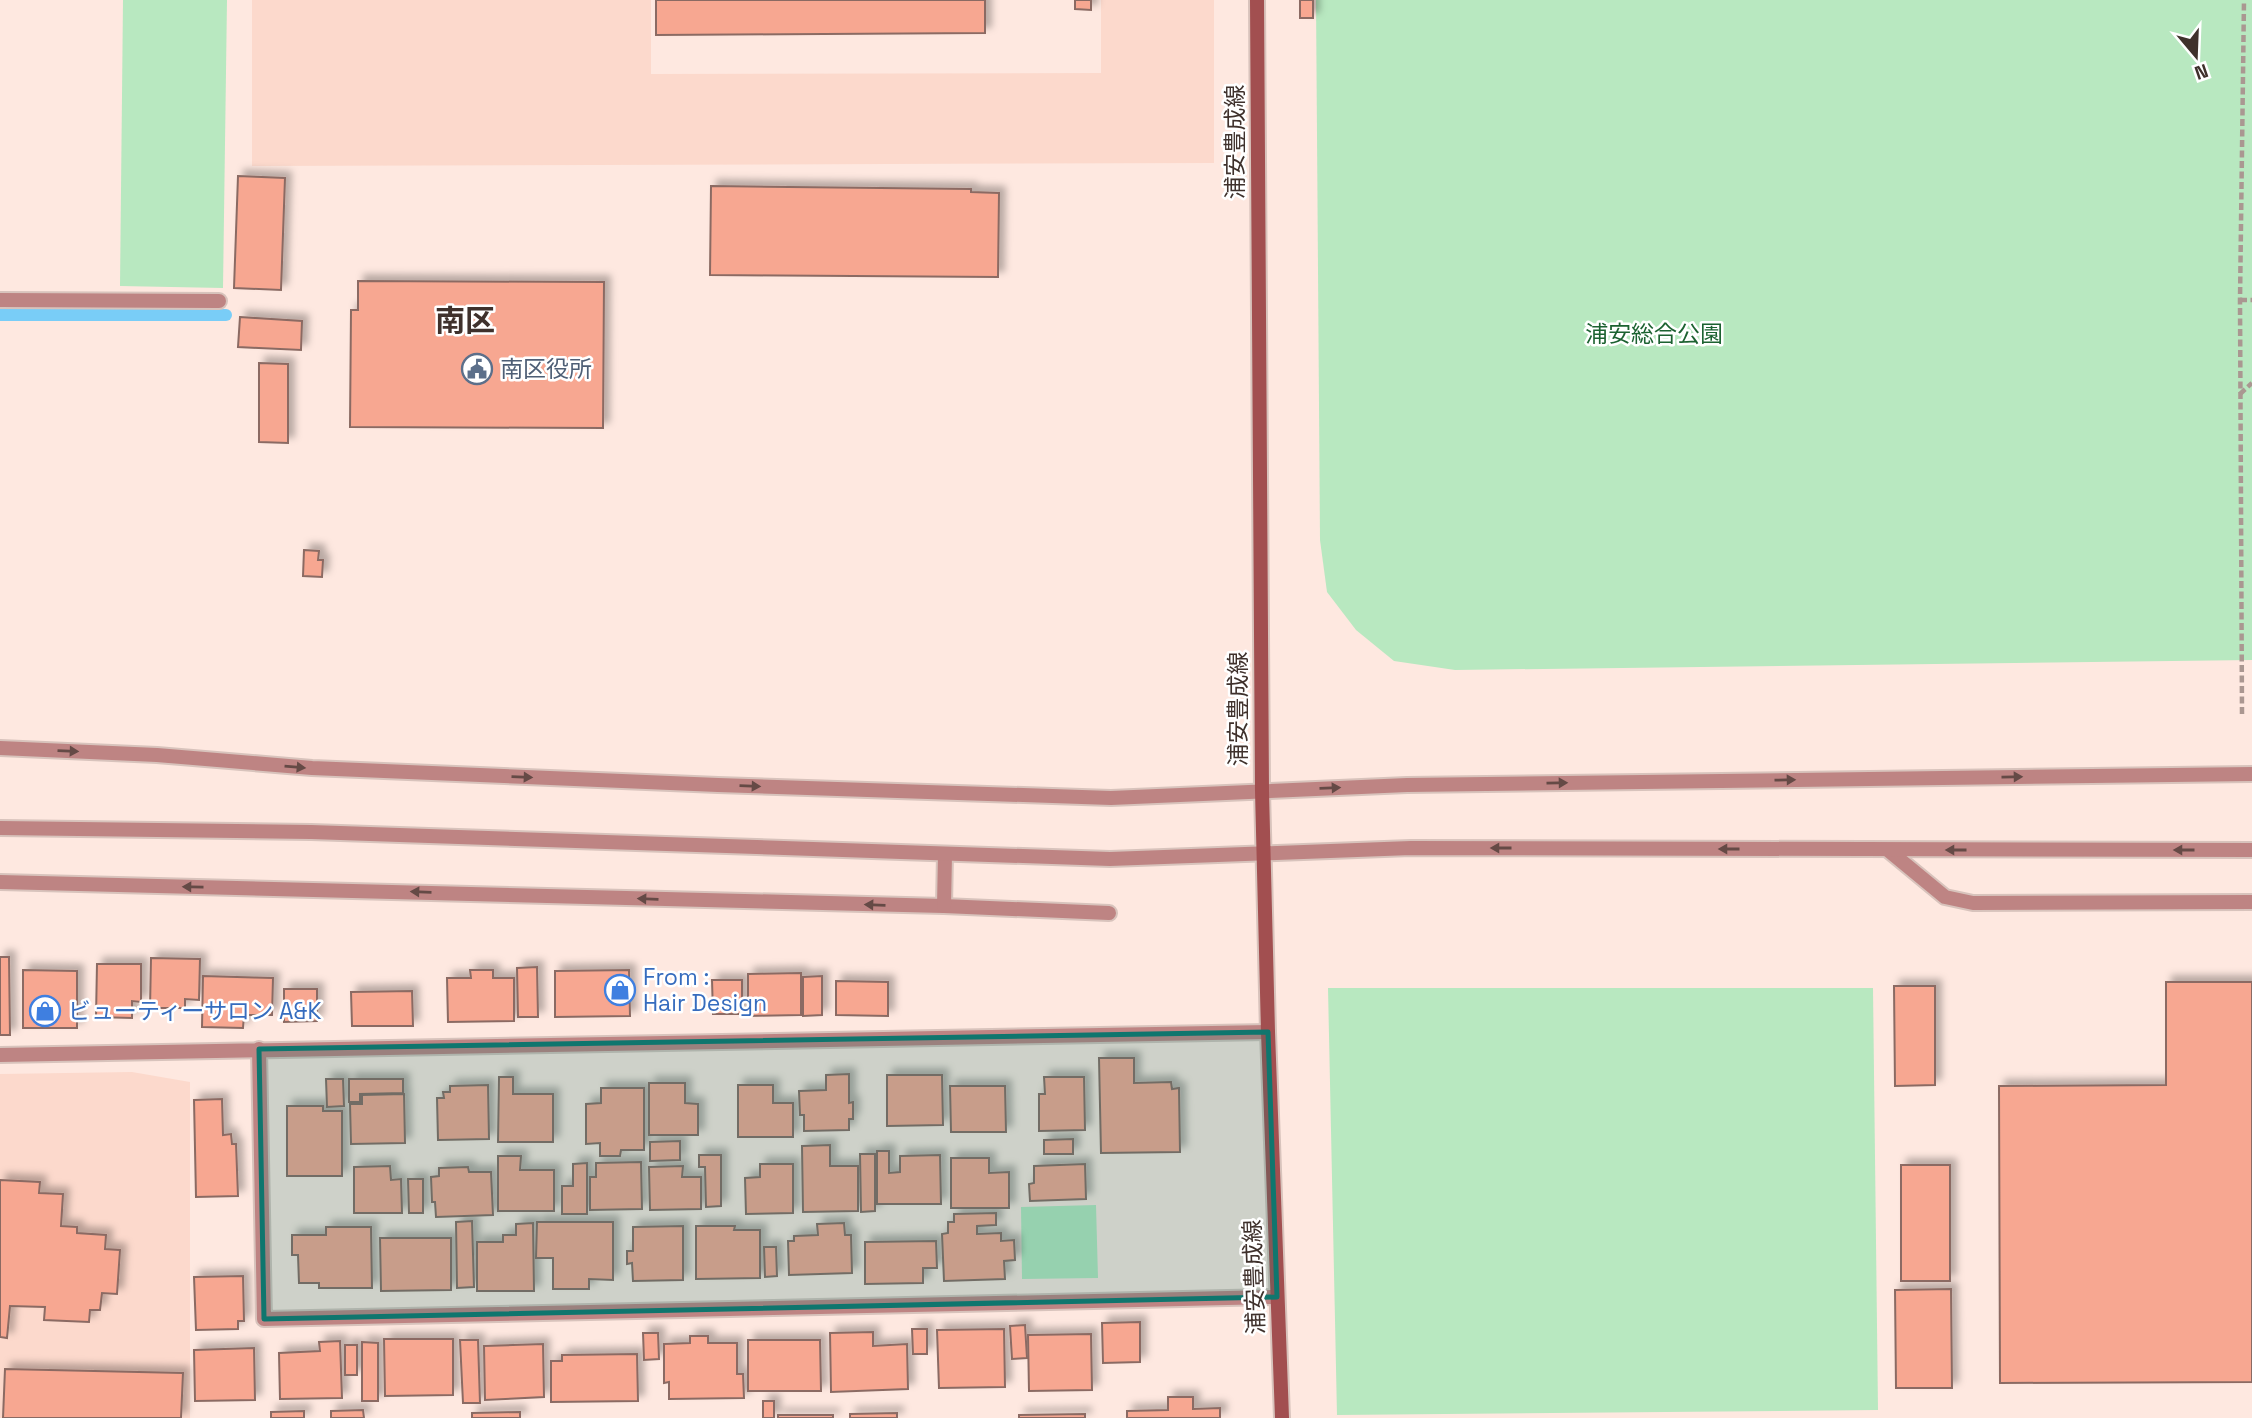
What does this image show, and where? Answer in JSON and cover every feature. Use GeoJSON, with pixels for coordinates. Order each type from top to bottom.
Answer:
{"type":"FeatureCollection","features":[{"type":"Feature","properties":{"kind":"main road","name":"浦安豊成線"},"geometry":{"type":"LineString","coordinates":[[1257,0],[1262,791],[1282,1418]]}},
{"type":"Feature","properties":{"kind":"street"},"geometry":{"type":"LineString","coordinates":[[0,300],[219,301]]}},
{"type":"Feature","properties":{"kind":"street"},"geometry":{"type":"LineString","coordinates":[[0,748],[157,755],[312,768],[731,786],[1111,798],[1407,785],[2252,774]]}},
{"type":"Feature","properties":{"kind":"street"},"geometry":{"type":"LineString","coordinates":[[0,828],[311,832],[1110,859],[1411,848],[2252,850]]}},
{"type":"Feature","properties":{"kind":"street"},"geometry":{"type":"LineString","coordinates":[[1888,850],[1945,897],[1973,903],[2252,902]]}},
{"type":"Feature","properties":{"kind":"street"},"geometry":{"type":"LineString","coordinates":[[944,906],[945,854]]}},
{"type":"Feature","properties":{"kind":"street"},"geometry":{"type":"LineString","coordinates":[[0,882],[944,906],[1109,913]]}},
{"type":"Feature","properties":{"kind":"street"},"geometry":{"type":"LineString","coordinates":[[0,1055],[1268,1032]]}},
{"type":"Feature","properties":{"kind":"street"},"geometry":{"type":"LineString","coordinates":[[259,1049],[264,1318],[1277,1297]]}},
{"type":"Feature","properties":{"kind":"path"},"geometry":{"type":"LineString","coordinates":[[2242,714],[2240,300],[2244,0]]}},
{"type":"Feature","properties":{"kind":"path"},"geometry":{"type":"LineString","coordinates":[[2240,300],[2252,300]]}},
{"type":"Feature","properties":{"kind":"path"},"geometry":{"type":"LineString","coordinates":[[2240,395],[2252,383]]}},
{"type":"Feature","properties":{"kind":"highlighted area"},"geometry":{"type":"Polygon","coordinates":[[[1268,1032],[1277,1297],[264,1319],[259,1049],[1268,1032]]]}},
{"type":"Feature","properties":{"kind":"shaded area"},"geometry":{"type":"Polygon","coordinates":[[[252,0],[651,0],[651,74],[1101,73],[1101,0],[1214,0],[1214,163],[252,166],[252,0]]]}},
{"type":"Feature","properties":{"kind":"shaded area"},"geometry":{"type":"Polygon","coordinates":[[[132,1072],[190,1082],[190,1418],[0,1418],[0,1074],[132,1072]]]}},
{"type":"Feature","properties":{"kind":"green space"},"geometry":{"type":"Polygon","coordinates":[[[123,0],[227,0],[223,288],[120,286],[123,0]]]}},
{"type":"Feature","properties":{"kind":"green space","name":"浦安総合公園"},"geometry":{"type":"Polygon","coordinates":[[[1316,0],[2252,0],[2252,660],[1455,670],[1394,661],[1356,630],[1327,592],[1320,540],[1316,0]]]}},
{"type":"Feature","properties":{"kind":"green space"},"geometry":{"type":"Polygon","coordinates":[[[1328,988],[1873,988],[1878,1410],[1337,1415],[1328,988]]]}},
{"type":"Feature","properties":{"kind":"green space"},"geometry":{"type":"Polygon","coordinates":[[[1096,1205],[1098,1278],[1022,1279],[1021,1207],[1096,1205]]]}},
{"type":"Feature","properties":{"kind":"building"},"geometry":{"type":"Polygon","coordinates":[[[656,0],[985,0],[985,33],[656,35],[656,0]]]}},
{"type":"Feature","properties":{"kind":"building"},"geometry":{"type":"Polygon","coordinates":[[[1075,0],[1091,0],[1091,10],[1075,9],[1075,0]]]}},
{"type":"Feature","properties":{"kind":"building"},"geometry":{"type":"Polygon","coordinates":[[[1300,0],[1313,0],[1313,18],[1300,18],[1300,0]]]}},
{"type":"Feature","properties":{"kind":"building"},"geometry":{"type":"Polygon","coordinates":[[[238,176],[285,178],[281,290],[234,288],[238,176]]]}},
{"type":"Feature","properties":{"kind":"building"},"geometry":{"type":"Polygon","coordinates":[[[711,186],[971,189],[971,192],[999,193],[998,277],[710,275],[711,186]]]}},
{"type":"Feature","properties":{"kind":"building","name":"南区役所"},"geometry":{"type":"Polygon","coordinates":[[[358,281],[604,282],[603,428],[350,427],[351,310],[358,310],[358,281]]]}},
{"type":"Feature","properties":{"kind":"building"},"geometry":{"type":"Polygon","coordinates":[[[240,317],[302,321],[301,350],[238,347],[240,317]]]}},
{"type":"Feature","properties":{"kind":"building"},"geometry":{"type":"Polygon","coordinates":[[[259,363],[288,364],[288,443],[259,442],[259,363]]]}},
{"type":"Feature","properties":{"kind":"building"},"geometry":{"type":"Polygon","coordinates":[[[304,550],[319,551],[318,560],[323,560],[322,577],[303,576],[304,550]]]}},
{"type":"Feature","properties":{"kind":"building"},"geometry":{"type":"Polygon","coordinates":[[[0,957],[9,957],[10,1035],[0,1035],[0,957]]]}},
{"type":"Feature","properties":{"kind":"building"},"geometry":{"type":"Polygon","coordinates":[[[151,958],[200,959],[199,1000],[185,999],[185,1008],[150,1008],[151,958]]]}},
{"type":"Feature","properties":{"kind":"building"},"geometry":{"type":"Polygon","coordinates":[[[97,964],[141,964],[141,1002],[132,1001],[132,1018],[96,1017],[97,964]]]}},
{"type":"Feature","properties":{"kind":"building"},"geometry":{"type":"Polygon","coordinates":[[[537,967],[538,1017],[518,1017],[517,968],[537,967]]]}},
{"type":"Feature","properties":{"kind":"building"},"geometry":{"type":"Polygon","coordinates":[[[23,970],[77,971],[77,1028],[23,1028],[23,970]]]}},
{"type":"Feature","properties":{"kind":"building"},"geometry":{"type":"Polygon","coordinates":[[[470,970],[493,970],[493,978],[514,978],[514,1021],[448,1022],[447,978],[471,978],[470,970]]]}},
{"type":"Feature","properties":{"kind":"building"},"geometry":{"type":"Polygon","coordinates":[[[629,970],[630,1016],[555,1017],[555,971],[629,970]]]}},
{"type":"Feature","properties":{"kind":"building"},"geometry":{"type":"Polygon","coordinates":[[[801,973],[801,1015],[748,1016],[748,974],[801,973]]]}},
{"type":"Feature","properties":{"kind":"building"},"geometry":{"type":"Polygon","coordinates":[[[203,976],[273,978],[272,1015],[244,1015],[243,1028],[202,1027],[203,976]]]}},
{"type":"Feature","properties":{"kind":"building"},"geometry":{"type":"Polygon","coordinates":[[[822,976],[822,1015],[803,1016],[803,977],[822,976]]]}},
{"type":"Feature","properties":{"kind":"building"},"geometry":{"type":"Polygon","coordinates":[[[712,980],[742,980],[742,1014],[713,1014],[712,980]]]}},
{"type":"Feature","properties":{"kind":"building"},"geometry":{"type":"Polygon","coordinates":[[[836,981],[888,982],[888,1016],[836,1015],[836,981]]]}},
{"type":"Feature","properties":{"kind":"building"},"geometry":{"type":"Polygon","coordinates":[[[2166,982],[2252,982],[2252,1382],[2000,1383],[1999,1086],[2166,1085],[2166,982]]]}},
{"type":"Feature","properties":{"kind":"building"},"geometry":{"type":"Polygon","coordinates":[[[1894,986],[1935,986],[1935,1085],[1895,1086],[1894,986]]]}},
{"type":"Feature","properties":{"kind":"building"},"geometry":{"type":"Polygon","coordinates":[[[284,989],[317,989],[317,1021],[284,1022],[284,989]]]}},
{"type":"Feature","properties":{"kind":"building"},"geometry":{"type":"Polygon","coordinates":[[[412,991],[413,1026],[352,1026],[351,992],[412,991]]]}},
{"type":"Feature","properties":{"kind":"building"},"geometry":{"type":"Polygon","coordinates":[[[1099,1058],[1134,1058],[1134,1083],[1171,1082],[1172,1089],[1179,1088],[1180,1152],[1101,1153],[1099,1058]]]}},
{"type":"Feature","properties":{"kind":"building"},"geometry":{"type":"Polygon","coordinates":[[[849,1074],[849,1103],[853,1102],[853,1119],[849,1119],[849,1130],[804,1131],[799,1091],[826,1090],[826,1075],[849,1074]]]}},
{"type":"Feature","properties":{"kind":"building"},"geometry":{"type":"Polygon","coordinates":[[[887,1075],[942,1075],[943,1125],[887,1126],[887,1075]]]}},
{"type":"Feature","properties":{"kind":"building"},"geometry":{"type":"Polygon","coordinates":[[[499,1077],[513,1077],[513,1094],[553,1094],[553,1142],[498,1142],[499,1077]]]}},
{"type":"Feature","properties":{"kind":"building"},"geometry":{"type":"Polygon","coordinates":[[[1044,1077],[1084,1077],[1085,1130],[1039,1131],[1039,1094],[1045,1094],[1044,1077]]]}},
{"type":"Feature","properties":{"kind":"building"},"geometry":{"type":"Polygon","coordinates":[[[326,1079],[343,1079],[344,1106],[327,1107],[326,1079]]]}},
{"type":"Feature","properties":{"kind":"building"},"geometry":{"type":"Polygon","coordinates":[[[349,1079],[403,1079],[403,1093],[360,1094],[360,1102],[349,1102],[349,1079]]]}},
{"type":"Feature","properties":{"kind":"building"},"geometry":{"type":"Polygon","coordinates":[[[649,1083],[685,1083],[685,1103],[698,1104],[698,1135],[649,1135],[649,1083]]]}},
{"type":"Feature","properties":{"kind":"building"},"geometry":{"type":"Polygon","coordinates":[[[488,1085],[489,1139],[438,1140],[437,1098],[444,1098],[443,1092],[450,1092],[450,1086],[488,1085]]]}},
{"type":"Feature","properties":{"kind":"building"},"geometry":{"type":"Polygon","coordinates":[[[738,1085],[773,1085],[773,1103],[793,1103],[793,1137],[738,1137],[738,1085]]]}},
{"type":"Feature","properties":{"kind":"building"},"geometry":{"type":"Polygon","coordinates":[[[950,1086],[1005,1086],[1006,1132],[951,1132],[950,1086]]]}},
{"type":"Feature","properties":{"kind":"building"},"geometry":{"type":"Polygon","coordinates":[[[601,1088],[644,1088],[644,1150],[621,1150],[620,1156],[600,1156],[600,1143],[586,1144],[586,1104],[601,1103],[601,1088]]]}},
{"type":"Feature","properties":{"kind":"building"},"geometry":{"type":"Polygon","coordinates":[[[404,1094],[405,1143],[351,1144],[350,1104],[362,1104],[362,1095],[404,1094]]]}},
{"type":"Feature","properties":{"kind":"building"},"geometry":{"type":"Polygon","coordinates":[[[222,1099],[223,1135],[231,1134],[232,1144],[236,1144],[238,1196],[196,1197],[194,1100],[222,1099]]]}},
{"type":"Feature","properties":{"kind":"building"},"geometry":{"type":"Polygon","coordinates":[[[287,1106],[323,1106],[323,1111],[342,1111],[342,1176],[287,1176],[287,1106]]]}},
{"type":"Feature","properties":{"kind":"building"},"geometry":{"type":"Polygon","coordinates":[[[1073,1139],[1073,1154],[1044,1154],[1044,1140],[1073,1139]]]}},
{"type":"Feature","properties":{"kind":"building"},"geometry":{"type":"Polygon","coordinates":[[[680,1141],[680,1160],[650,1161],[650,1142],[680,1141]]]}},
{"type":"Feature","properties":{"kind":"building"},"geometry":{"type":"Polygon","coordinates":[[[830,1145],[830,1166],[858,1166],[858,1211],[803,1212],[802,1146],[830,1145]]]}},
{"type":"Feature","properties":{"kind":"building"},"geometry":{"type":"Polygon","coordinates":[[[877,1151],[889,1151],[889,1173],[900,1172],[900,1156],[940,1155],[941,1204],[877,1204],[877,1151]]]}},
{"type":"Feature","properties":{"kind":"building"},"geometry":{"type":"Polygon","coordinates":[[[860,1154],[875,1154],[875,1211],[861,1212],[860,1154]]]}},
{"type":"Feature","properties":{"kind":"building"},"geometry":{"type":"Polygon","coordinates":[[[699,1155],[721,1155],[721,1206],[706,1207],[705,1167],[699,1167],[699,1155]]]}},
{"type":"Feature","properties":{"kind":"building"},"geometry":{"type":"Polygon","coordinates":[[[498,1156],[521,1156],[520,1170],[554,1170],[554,1211],[498,1211],[498,1156]]]}},
{"type":"Feature","properties":{"kind":"building"},"geometry":{"type":"Polygon","coordinates":[[[951,1158],[989,1158],[989,1173],[1009,1172],[1009,1208],[951,1208],[951,1158]]]}},
{"type":"Feature","properties":{"kind":"building"},"geometry":{"type":"Polygon","coordinates":[[[641,1162],[642,1209],[590,1210],[590,1177],[596,1177],[596,1163],[641,1162]]]}},
{"type":"Feature","properties":{"kind":"building"},"geometry":{"type":"Polygon","coordinates":[[[587,1163],[587,1214],[562,1214],[562,1186],[573,1186],[573,1164],[587,1163]]]}},
{"type":"Feature","properties":{"kind":"building"},"geometry":{"type":"Polygon","coordinates":[[[760,1164],[793,1164],[793,1213],[746,1214],[745,1178],[760,1177],[760,1164]]]}},
{"type":"Feature","properties":{"kind":"building"},"geometry":{"type":"Polygon","coordinates":[[[1085,1164],[1086,1199],[1030,1201],[1029,1184],[1034,1183],[1034,1166],[1085,1164]]]}},
{"type":"Feature","properties":{"kind":"building"},"geometry":{"type":"Polygon","coordinates":[[[1901,1165],[1950,1165],[1950,1281],[1901,1281],[1901,1165]]]}},
{"type":"Feature","properties":{"kind":"building"},"geometry":{"type":"Polygon","coordinates":[[[390,1166],[391,1180],[401,1179],[402,1213],[354,1213],[354,1167],[390,1166]]]}},
{"type":"Feature","properties":{"kind":"building"},"geometry":{"type":"Polygon","coordinates":[[[683,1166],[682,1177],[701,1177],[701,1209],[650,1210],[649,1167],[683,1166]]]}},
{"type":"Feature","properties":{"kind":"building"},"geometry":{"type":"Polygon","coordinates":[[[468,1167],[469,1172],[491,1172],[493,1215],[436,1217],[435,1202],[432,1202],[431,1177],[439,1176],[439,1168],[468,1167]]]}},
{"type":"Feature","properties":{"kind":"building"},"geometry":{"type":"Polygon","coordinates":[[[408,1179],[423,1179],[423,1213],[409,1213],[408,1179]]]}},
{"type":"Feature","properties":{"kind":"building"},"geometry":{"type":"Polygon","coordinates":[[[0,1180],[40,1182],[39,1193],[63,1194],[61,1226],[77,1227],[77,1233],[106,1235],[105,1249],[120,1250],[117,1294],[102,1293],[100,1310],[90,1310],[89,1322],[44,1320],[45,1307],[10,1306],[7,1338],[0,1337],[0,1180]]]}},
{"type":"Feature","properties":{"kind":"building"},"geometry":{"type":"Polygon","coordinates":[[[996,1213],[996,1225],[977,1226],[977,1234],[1001,1233],[1001,1241],[1014,1240],[1015,1260],[1004,1261],[1005,1279],[944,1281],[942,1234],[948,1233],[948,1222],[954,1222],[954,1214],[996,1213]]]}},
{"type":"Feature","properties":{"kind":"building"},"geometry":{"type":"Polygon","coordinates":[[[472,1221],[474,1287],[457,1288],[456,1222],[472,1221]]]}},
{"type":"Feature","properties":{"kind":"building"},"geometry":{"type":"Polygon","coordinates":[[[537,1222],[613,1222],[613,1280],[589,1279],[589,1289],[553,1289],[553,1258],[536,1258],[537,1222]]]}},
{"type":"Feature","properties":{"kind":"building"},"geometry":{"type":"Polygon","coordinates":[[[533,1223],[534,1291],[477,1291],[477,1242],[503,1242],[503,1235],[516,1235],[516,1224],[533,1223]]]}},
{"type":"Feature","properties":{"kind":"building"},"geometry":{"type":"Polygon","coordinates":[[[844,1223],[845,1235],[851,1235],[852,1273],[789,1275],[788,1241],[794,1241],[794,1236],[818,1235],[817,1224],[844,1223]]]}},
{"type":"Feature","properties":{"kind":"building"},"geometry":{"type":"Polygon","coordinates":[[[683,1226],[683,1280],[633,1281],[632,1263],[627,1264],[627,1251],[633,1251],[633,1227],[683,1226]]]}},
{"type":"Feature","properties":{"kind":"building"},"geometry":{"type":"Polygon","coordinates":[[[696,1226],[735,1226],[734,1230],[760,1230],[760,1278],[696,1279],[696,1226]]]}},
{"type":"Feature","properties":{"kind":"building"},"geometry":{"type":"Polygon","coordinates":[[[326,1227],[371,1227],[372,1288],[319,1288],[319,1283],[299,1283],[298,1255],[292,1255],[292,1235],[326,1235],[326,1227]]]}},
{"type":"Feature","properties":{"kind":"building"},"geometry":{"type":"Polygon","coordinates":[[[380,1238],[451,1238],[451,1290],[381,1291],[380,1238]]]}},
{"type":"Feature","properties":{"kind":"building"},"geometry":{"type":"Polygon","coordinates":[[[936,1241],[937,1268],[923,1268],[923,1283],[865,1284],[865,1242],[936,1241]]]}},
{"type":"Feature","properties":{"kind":"building"},"geometry":{"type":"Polygon","coordinates":[[[764,1247],[776,1247],[777,1276],[765,1277],[764,1247]]]}},
{"type":"Feature","properties":{"kind":"building"},"geometry":{"type":"Polygon","coordinates":[[[243,1276],[244,1321],[238,1321],[238,1329],[196,1330],[194,1277],[243,1276]]]}},
{"type":"Feature","properties":{"kind":"building"},"geometry":{"type":"Polygon","coordinates":[[[1951,1289],[1952,1388],[1896,1388],[1895,1290],[1951,1289]]]}},
{"type":"Feature","properties":{"kind":"building"},"geometry":{"type":"Polygon","coordinates":[[[1140,1322],[1140,1362],[1103,1363],[1102,1323],[1140,1322]]]}},
{"type":"Feature","properties":{"kind":"building"},"geometry":{"type":"Polygon","coordinates":[[[1025,1325],[1027,1358],[1012,1359],[1010,1326],[1025,1325]]]}},
{"type":"Feature","properties":{"kind":"building"},"geometry":{"type":"Polygon","coordinates":[[[912,1329],[927,1329],[927,1354],[913,1354],[912,1329]]]}},
{"type":"Feature","properties":{"kind":"building"},"geometry":{"type":"Polygon","coordinates":[[[1004,1329],[1005,1387],[939,1388],[937,1330],[1004,1329]]]}},
{"type":"Feature","properties":{"kind":"building"},"geometry":{"type":"Polygon","coordinates":[[[873,1332],[873,1346],[907,1344],[908,1389],[831,1392],[830,1333],[873,1332]]]}},
{"type":"Feature","properties":{"kind":"building"},"geometry":{"type":"Polygon","coordinates":[[[643,1333],[658,1333],[659,1359],[644,1360],[643,1333]]]}},
{"type":"Feature","properties":{"kind":"building"},"geometry":{"type":"Polygon","coordinates":[[[1091,1334],[1092,1390],[1029,1391],[1028,1335],[1091,1334]]]}},
{"type":"Feature","properties":{"kind":"building"},"geometry":{"type":"Polygon","coordinates":[[[690,1336],[708,1336],[708,1343],[737,1343],[737,1374],[743,1374],[744,1398],[669,1399],[669,1382],[664,1383],[664,1344],[690,1343],[690,1336]]]}},
{"type":"Feature","properties":{"kind":"building"},"geometry":{"type":"Polygon","coordinates":[[[384,1339],[453,1339],[453,1395],[385,1396],[384,1339]]]}},
{"type":"Feature","properties":{"kind":"building"},"geometry":{"type":"Polygon","coordinates":[[[460,1340],[478,1340],[480,1403],[463,1403],[460,1340]]]}},
{"type":"Feature","properties":{"kind":"building"},"geometry":{"type":"Polygon","coordinates":[[[748,1340],[820,1340],[821,1391],[748,1391],[748,1340]]]}},
{"type":"Feature","properties":{"kind":"building"},"geometry":{"type":"Polygon","coordinates":[[[340,1341],[342,1398],[280,1399],[279,1353],[320,1351],[319,1342],[340,1341]]]}},
{"type":"Feature","properties":{"kind":"building"},"geometry":{"type":"Polygon","coordinates":[[[362,1342],[378,1343],[378,1401],[362,1401],[362,1342]]]}},
{"type":"Feature","properties":{"kind":"building"},"geometry":{"type":"Polygon","coordinates":[[[543,1344],[544,1397],[485,1400],[484,1346],[543,1344]]]}},
{"type":"Feature","properties":{"kind":"building"},"geometry":{"type":"Polygon","coordinates":[[[345,1345],[357,1345],[357,1375],[345,1375],[345,1345]]]}},
{"type":"Feature","properties":{"kind":"building"},"geometry":{"type":"Polygon","coordinates":[[[254,1348],[255,1400],[195,1401],[194,1350],[254,1348]]]}},
{"type":"Feature","properties":{"kind":"building"},"geometry":{"type":"Polygon","coordinates":[[[637,1354],[638,1401],[551,1402],[551,1361],[562,1361],[562,1355],[637,1354]]]}},
{"type":"Feature","properties":{"kind":"building"},"geometry":{"type":"Polygon","coordinates":[[[5,1369],[183,1373],[181,1418],[3,1418],[5,1369]]]}},
{"type":"Feature","properties":{"kind":"building"},"geometry":{"type":"Polygon","coordinates":[[[1168,1397],[1193,1397],[1193,1409],[1220,1408],[1220,1418],[1127,1418],[1127,1411],[1168,1410],[1168,1397]]]}},
{"type":"Feature","properties":{"kind":"building"},"geometry":{"type":"Polygon","coordinates":[[[763,1401],[774,1401],[774,1418],[763,1418],[763,1401]]]}},
{"type":"Feature","properties":{"kind":"building"},"geometry":{"type":"Polygon","coordinates":[[[363,1410],[364,1418],[331,1418],[331,1411],[363,1410]]]}},
{"type":"Feature","properties":{"kind":"building"},"geometry":{"type":"Polygon","coordinates":[[[304,1411],[304,1418],[271,1418],[271,1412],[304,1411]]]}},
{"type":"Feature","properties":{"kind":"building"},"geometry":{"type":"Polygon","coordinates":[[[520,1412],[520,1418],[472,1418],[472,1413],[520,1412]]]}},
{"type":"Feature","properties":{"kind":"building"},"geometry":{"type":"Polygon","coordinates":[[[897,1413],[897,1418],[850,1418],[850,1414],[897,1413]]]}},
{"type":"Feature","properties":{"kind":"building"},"geometry":{"type":"Polygon","coordinates":[[[1085,1414],[1085,1418],[1019,1418],[1019,1415],[1085,1414]]]}},
{"type":"Feature","properties":{"kind":"building"},"geometry":{"type":"Polygon","coordinates":[[[778,1415],[833,1415],[833,1418],[778,1418],[778,1415]]]}},
{"type":"Feature","properties":{"kind":"waterway"},"geometry":{"type":"LineString","coordinates":[[0,315],[226,315]]}},
{"type":"Feature","properties":{"kind":"place","name":"南区役所"},"geometry":{"type":"Point","coordinates":[477,369]}},
{"type":"Feature","properties":{"kind":"place","name":"From : Hair Design"},"geometry":{"type":"Point","coordinates":[620,990]}},
{"type":"Feature","properties":{"kind":"place","name":"ビューティーサロン A&K"},"geometry":{"type":"Point","coordinates":[45,1011]}},
{"type":"Feature","properties":{"kind":"district","name":"南区"},"geometry":{"type":"Point","coordinates":[465,321]}}]}
